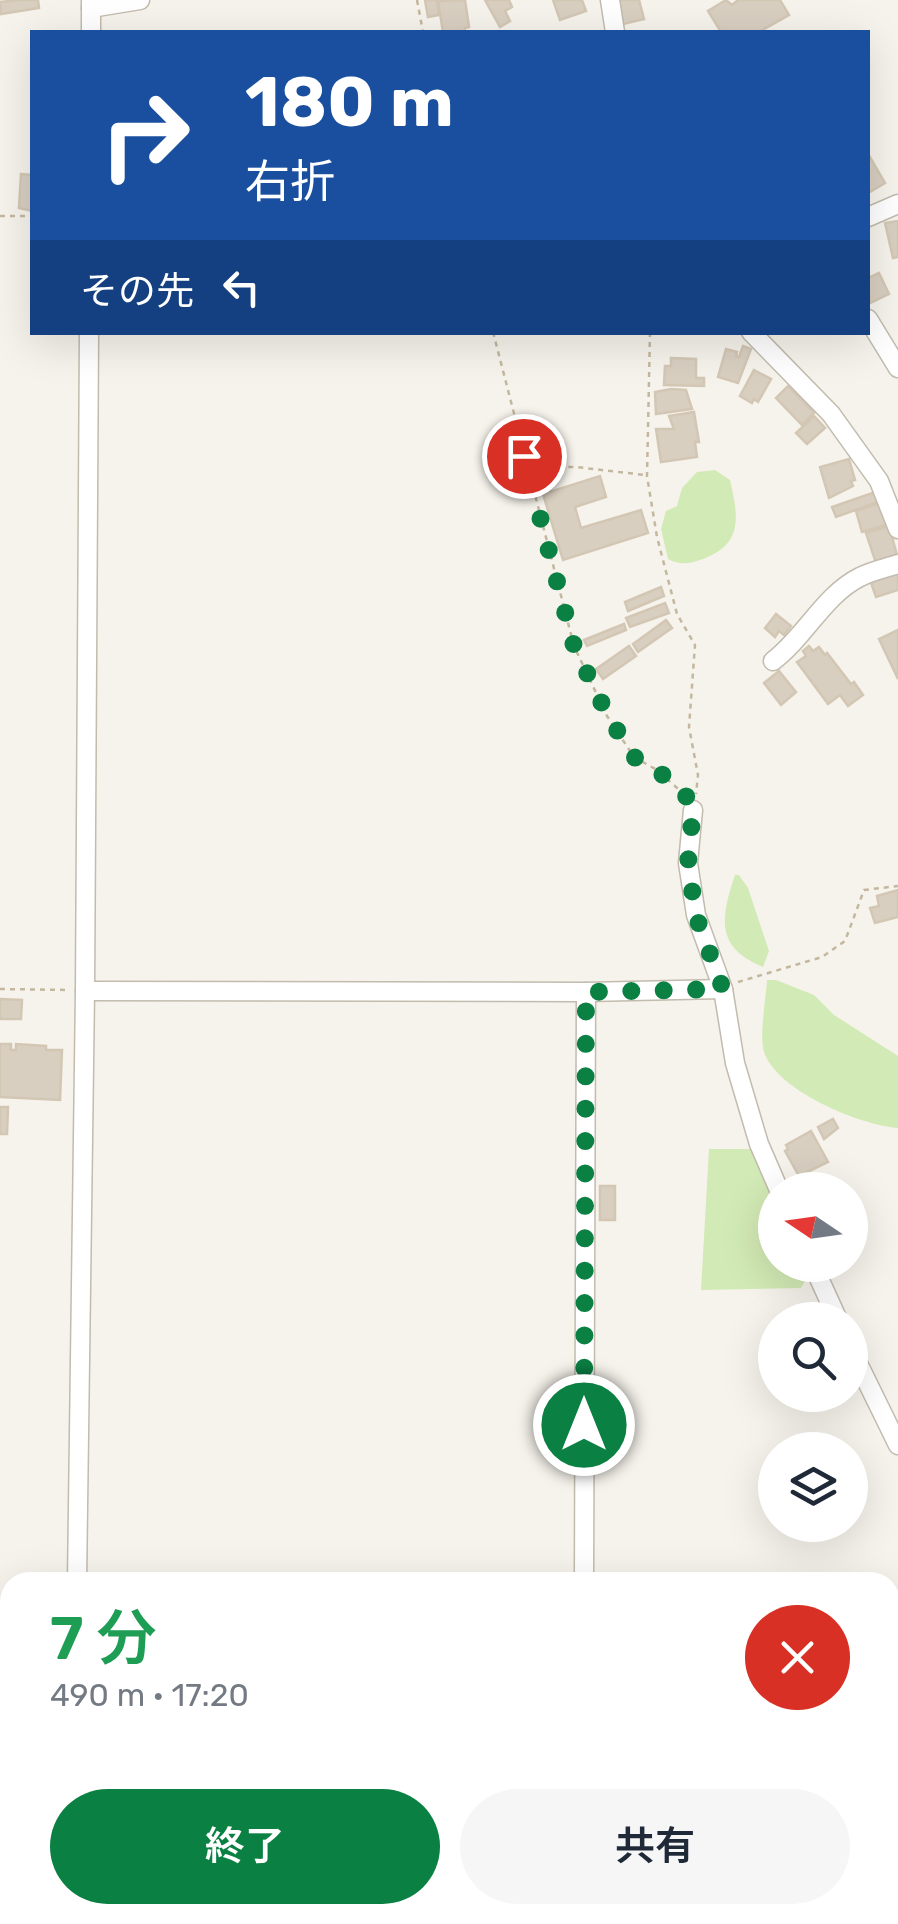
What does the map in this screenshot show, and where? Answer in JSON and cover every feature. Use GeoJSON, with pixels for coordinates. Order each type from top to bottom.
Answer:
{"type":"FeatureCollection","features":[{"type":"Feature","properties":{"kind":"street"},"geometry":{"type":"LineString","coordinates":[[91,30],[91,4],[140,0]]}},
{"type":"Feature","properties":{"kind":"street"},"geometry":{"type":"LineString","coordinates":[[610,0],[615,30]]}},
{"type":"Feature","properties":{"kind":"street"},"geometry":{"type":"LineString","coordinates":[[870,216],[898,204]]}},
{"type":"Feature","properties":{"kind":"street"},"geometry":{"type":"LineString","coordinates":[[870,323],[898,368]]}},
{"type":"Feature","properties":{"kind":"street"},"geometry":{"type":"LineString","coordinates":[[77,1572],[89,335]]}},
{"type":"Feature","properties":{"kind":"street"},"geometry":{"type":"LineString","coordinates":[[755,335],[831,414],[879,480],[898,529]]}},
{"type":"Feature","properties":{"kind":"street"},"geometry":{"type":"LineString","coordinates":[[773,661],[849,584],[862,575],[898,564]]}},
{"type":"Feature","properties":{"kind":"street"},"geometry":{"type":"LineString","coordinates":[[693,810],[688,863],[696,916],[723,989],[735,1063],[759,1144],[772,1172]]}},
{"type":"Feature","properties":{"kind":"street"},"geometry":{"type":"LineString","coordinates":[[85,991],[723,989]]}},
{"type":"Feature","properties":{"kind":"street"},"geometry":{"type":"LineString","coordinates":[[584,1572],[586,992]]}},
{"type":"Feature","properties":{"kind":"street"},"geometry":{"type":"LineString","coordinates":[[868,1384],[898,1446]]}},
{"type":"Feature","properties":{"kind":"path"},"geometry":{"type":"LineString","coordinates":[[417,0],[423,30]]}},
{"type":"Feature","properties":{"kind":"path"},"geometry":{"type":"LineString","coordinates":[[0,216],[30,216]]}},
{"type":"Feature","properties":{"kind":"path"},"geometry":{"type":"LineString","coordinates":[[494,335],[574,646],[608,716],[634,757],[685,794],[693,810]]}},
{"type":"Feature","properties":{"kind":"path"},"geometry":{"type":"LineString","coordinates":[[650,335],[647,476],[677,614],[695,645],[689,727],[698,775],[693,810]]}},
{"type":"Feature","properties":{"kind":"path"},"geometry":{"type":"LineString","coordinates":[[530,480],[564,467],[647,476]]}},
{"type":"Feature","properties":{"kind":"path"},"geometry":{"type":"LineString","coordinates":[[723,989],[752,976],[822,957],[845,941],[864,890],[898,886]]}},
{"type":"Feature","properties":{"kind":"path"},"geometry":{"type":"LineString","coordinates":[[0,988],[85,991]]}},
{"type":"Feature","properties":{"kind":"green space"},"geometry":{"type":"Polygon","coordinates":[[[715,470],[730,480],[736,518],[731,539],[700,560],[684,563],[668,559],[661,529],[666,511],[677,506],[682,488],[697,472],[715,470]]]}},
{"type":"Feature","properties":{"kind":"green space"},"geometry":{"type":"Polygon","coordinates":[[[735,875],[748,888],[769,951],[763,967],[737,951],[726,930],[726,905],[735,875]]]}},
{"type":"Feature","properties":{"kind":"green space"},"geometry":{"type":"Polygon","coordinates":[[[767,980],[814,995],[834,1015],[898,1056],[898,1128],[822,1104],[785,1080],[772,1066],[763,1045],[767,980]]]}},
{"type":"Feature","properties":{"kind":"green space"},"geometry":{"type":"Polygon","coordinates":[[[709,1149],[754,1149],[763,1172],[758,1172],[758,1282],[804,1282],[801,1288],[701,1290],[709,1149]]]}},
{"type":"Feature","properties":{"kind":"building"},"geometry":{"type":"Polygon","coordinates":[[[38,0],[39,8],[1,14],[0,2],[38,0]]]}},
{"type":"Feature","properties":{"kind":"building"},"geometry":{"type":"Polygon","coordinates":[[[425,0],[437,0],[439,15],[428,17],[425,0]]]}},
{"type":"Feature","properties":{"kind":"building"},"geometry":{"type":"Polygon","coordinates":[[[465,0],[469,27],[443,30],[438,1],[465,0]]]}},
{"type":"Feature","properties":{"kind":"building"},"geometry":{"type":"Polygon","coordinates":[[[485,0],[509,0],[512,7],[505,11],[510,21],[500,27],[485,0]]]}},
{"type":"Feature","properties":{"kind":"building"},"geometry":{"type":"Polygon","coordinates":[[[553,0],[582,0],[586,11],[560,20],[553,0]]]}},
{"type":"Feature","properties":{"kind":"building"},"geometry":{"type":"Polygon","coordinates":[[[618,0],[639,0],[644,19],[623,24],[618,0]]]}},
{"type":"Feature","properties":{"kind":"building"},"geometry":{"type":"Polygon","coordinates":[[[726,0],[732,5],[738,0],[780,0],[789,15],[763,30],[720,30],[708,11],[726,0]]]}},
{"type":"Feature","properties":{"kind":"building"},"geometry":{"type":"Polygon","coordinates":[[[870,157],[885,183],[870,192],[870,157]]]}},
{"type":"Feature","properties":{"kind":"building"},"geometry":{"type":"Polygon","coordinates":[[[21,174],[30,175],[30,211],[19,208],[21,174]]]}},
{"type":"Feature","properties":{"kind":"building"},"geometry":{"type":"Polygon","coordinates":[[[898,221],[898,257],[893,258],[885,223],[898,221]]]}},
{"type":"Feature","properties":{"kind":"building"},"geometry":{"type":"Polygon","coordinates":[[[879,273],[889,294],[870,303],[870,277],[879,273]]]}},
{"type":"Feature","properties":{"kind":"building"},"geometry":{"type":"Polygon","coordinates":[[[743,346],[751,349],[738,383],[718,377],[726,349],[737,352],[739,357],[743,346]]]}},
{"type":"Feature","properties":{"kind":"building"},"geometry":{"type":"Polygon","coordinates":[[[671,358],[696,359],[696,378],[704,378],[704,386],[664,385],[665,366],[671,366],[671,358]]]}},
{"type":"Feature","properties":{"kind":"building"},"geometry":{"type":"Polygon","coordinates":[[[754,370],[771,379],[758,402],[754,399],[752,403],[740,396],[754,370]]]}},
{"type":"Feature","properties":{"kind":"building"},"geometry":{"type":"Polygon","coordinates":[[[788,386],[814,413],[802,425],[776,398],[788,386]]]}},
{"type":"Feature","properties":{"kind":"building"},"geometry":{"type":"Polygon","coordinates":[[[686,390],[692,409],[656,414],[655,392],[686,390]]]}},
{"type":"Feature","properties":{"kind":"building"},"geometry":{"type":"Polygon","coordinates":[[[694,412],[697,457],[661,462],[656,429],[674,429],[669,416],[694,412]]]}},
{"type":"Feature","properties":{"kind":"building"},"geometry":{"type":"Polygon","coordinates":[[[814,416],[825,428],[807,444],[796,433],[814,416]]]}},
{"type":"Feature","properties":{"kind":"building"},"geometry":{"type":"Polygon","coordinates":[[[849,459],[853,486],[829,498],[820,467],[849,459]]]}},
{"type":"Feature","properties":{"kind":"building"},"geometry":{"type":"Polygon","coordinates":[[[600,476],[606,497],[575,507],[581,528],[641,510],[648,533],[563,560],[543,494],[600,476]]]}},
{"type":"Feature","properties":{"kind":"building"},"geometry":{"type":"Polygon","coordinates":[[[875,492],[878,502],[836,517],[832,507],[875,492]]]}},
{"type":"Feature","properties":{"kind":"building"},"geometry":{"type":"Polygon","coordinates":[[[879,503],[889,524],[862,532],[856,511],[879,503]]]}},
{"type":"Feature","properties":{"kind":"building"},"geometry":{"type":"Polygon","coordinates":[[[889,526],[898,559],[877,566],[866,533],[889,526]]]}},
{"type":"Feature","properties":{"kind":"building"},"geometry":{"type":"Polygon","coordinates":[[[898,568],[898,590],[876,597],[869,577],[898,568]]]}},
{"type":"Feature","properties":{"kind":"building"},"geometry":{"type":"Polygon","coordinates":[[[661,587],[664,596],[628,611],[625,602],[661,587]]]}},
{"type":"Feature","properties":{"kind":"building"},"geometry":{"type":"Polygon","coordinates":[[[665,603],[669,613],[630,627],[626,618],[665,603]]]}},
{"type":"Feature","properties":{"kind":"building"},"geometry":{"type":"Polygon","coordinates":[[[776,614],[791,626],[784,635],[779,631],[775,637],[765,628],[776,614]]]}},
{"type":"Feature","properties":{"kind":"building"},"geometry":{"type":"Polygon","coordinates":[[[666,620],[672,628],[638,652],[633,644],[666,620]]]}},
{"type":"Feature","properties":{"kind":"building"},"geometry":{"type":"Polygon","coordinates":[[[624,624],[626,630],[587,646],[584,640],[624,624]]]}},
{"type":"Feature","properties":{"kind":"building"},"geometry":{"type":"Polygon","coordinates":[[[898,630],[898,679],[879,639],[898,630]]]}},
{"type":"Feature","properties":{"kind":"building"},"geometry":{"type":"Polygon","coordinates":[[[629,646],[636,656],[603,679],[596,669],[629,646]]]}},
{"type":"Feature","properties":{"kind":"building"},"geometry":{"type":"Polygon","coordinates":[[[809,646],[813,651],[819,647],[827,653],[863,695],[848,706],[840,695],[828,704],[797,662],[806,656],[803,651],[809,646]]]}},
{"type":"Feature","properties":{"kind":"building"},"geometry":{"type":"Polygon","coordinates":[[[779,671],[796,692],[781,705],[764,683],[779,671]]]}},
{"type":"Feature","properties":{"kind":"building"},"geometry":{"type":"Polygon","coordinates":[[[898,890],[898,917],[875,923],[870,908],[879,906],[877,896],[898,890]]]}},
{"type":"Feature","properties":{"kind":"building"},"geometry":{"type":"Polygon","coordinates":[[[0,999],[22,1000],[21,1019],[0,1019],[0,999]]]}},
{"type":"Feature","properties":{"kind":"building"},"geometry":{"type":"Polygon","coordinates":[[[0,1044],[11,1044],[11,1050],[16,1050],[16,1044],[62,1050],[60,1100],[0,1097],[0,1044]]]}},
{"type":"Feature","properties":{"kind":"building"},"geometry":{"type":"Polygon","coordinates":[[[0,1107],[8,1107],[7,1134],[0,1134],[0,1107]]]}},
{"type":"Feature","properties":{"kind":"building"},"geometry":{"type":"Polygon","coordinates":[[[833,1119],[838,1128],[824,1139],[818,1127],[833,1119]]]}},
{"type":"Feature","properties":{"kind":"building"},"geometry":{"type":"Polygon","coordinates":[[[811,1131],[828,1162],[807,1172],[797,1172],[785,1151],[786,1145],[811,1131]]]}},
{"type":"Feature","properties":{"kind":"building"},"geometry":{"type":"Polygon","coordinates":[[[600,1186],[615,1186],[615,1220],[600,1220],[600,1186]]]}},
{"type":"Feature","properties":{"kind":"route"},"geometry":{"type":"LineString","coordinates":[[524,456],[574,646],[608,716],[634,757],[685,794],[693,810],[688,863],[696,916],[723,989],[586,992],[584,1425]]}}]}
